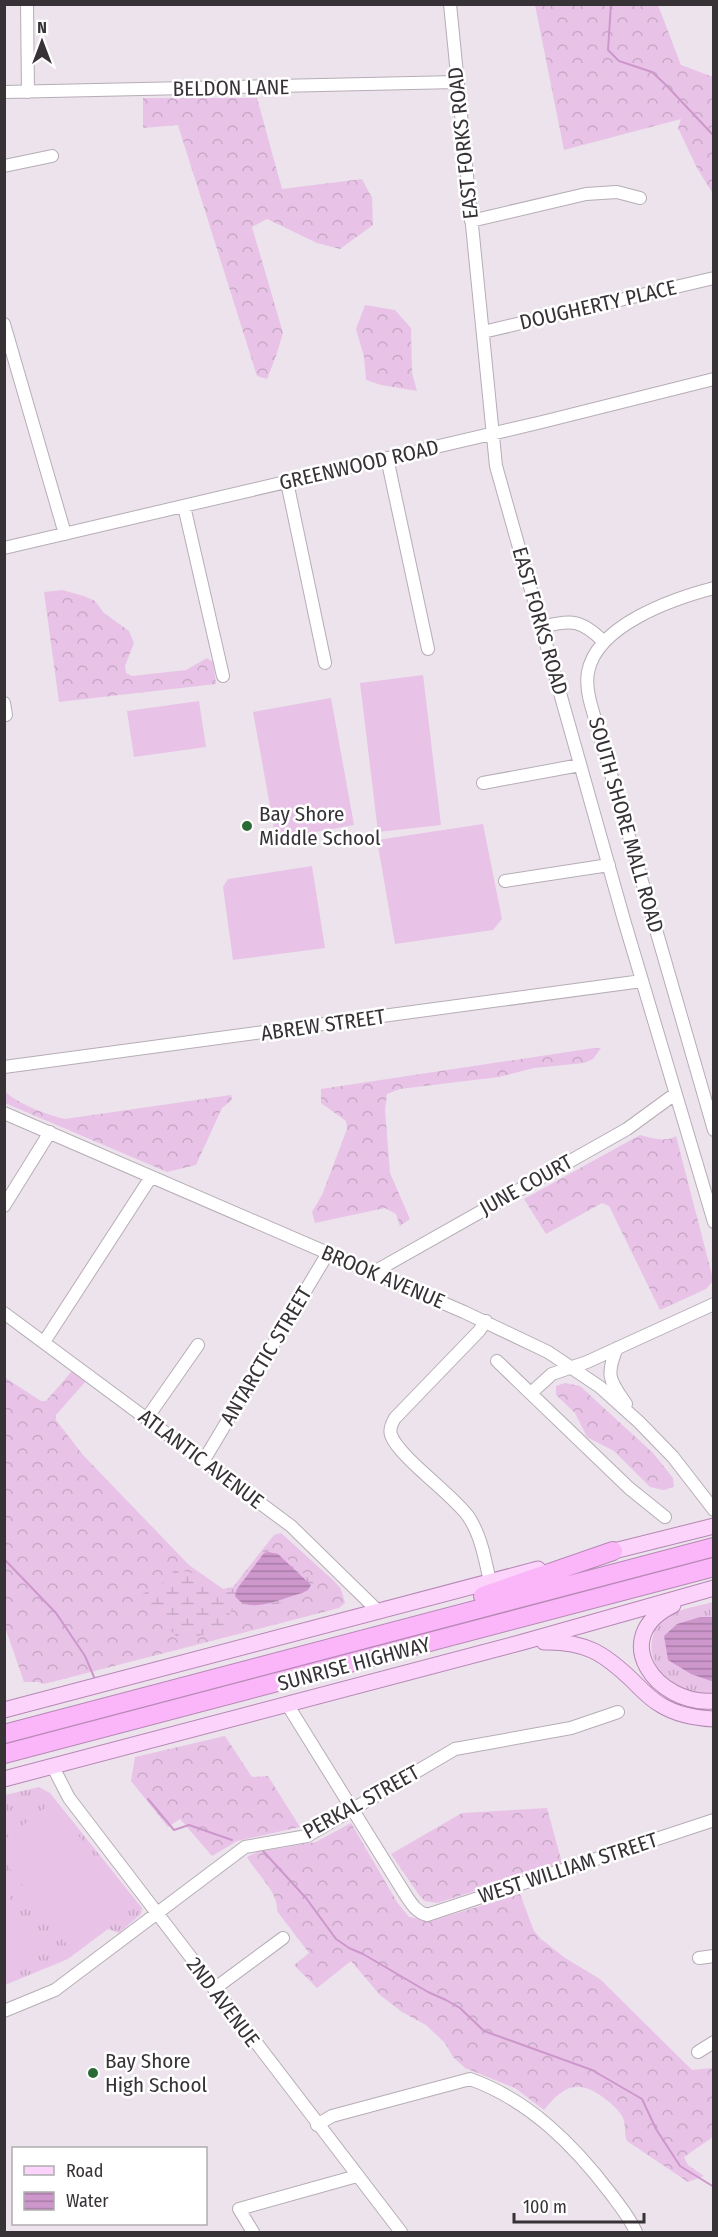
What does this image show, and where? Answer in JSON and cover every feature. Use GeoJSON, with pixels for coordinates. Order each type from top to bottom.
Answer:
{"type":"FeatureCollection","features":[{"type":"Feature","properties":{"kind":"highway","name":"SUNRISE HIGHWAY"},"geometry":{"type":"LineString","coordinates":[[4,1734],[714,1547]]}},
{"type":"Feature","properties":{"kind":"highway"},"geometry":{"type":"LineString","coordinates":[[380,1635],[451,1606],[613,1551]]}},
{"type":"Feature","properties":{"kind":"highway","name":"SUNRISE HIGHWAY"},"geometry":{"type":"LineString","coordinates":[[4,1754],[714,1567]]}},
{"type":"Feature","properties":{"kind":"highway"},"geometry":{"type":"LineString","coordinates":[[4,1726],[70,1717]]}},
{"type":"Feature","properties":{"kind":"highway"},"geometry":{"type":"LineString","coordinates":[[4,1764],[32,1757],[96,1730]]}},
{"type":"Feature","properties":{"kind":"main road"},"geometry":{"type":"LineString","coordinates":[[4,1710],[378,1611],[714,1526]]}},
{"type":"Feature","properties":{"kind":"main road"},"geometry":{"type":"LineString","coordinates":[[708,1589],[654,1616],[647,1624],[641,1648],[651,1673],[669,1690],[693,1700],[714,1701]]}},
{"type":"Feature","properties":{"kind":"main road","name":"SUNRISE HIGHWAY"},"geometry":{"type":"LineString","coordinates":[[4,1779],[523,1642],[708,1589]]}},
{"type":"Feature","properties":{"kind":"main road"},"geometry":{"type":"LineString","coordinates":[[523,1642],[567,1643],[591,1649],[611,1660],[650,1697],[667,1709],[689,1716],[714,1719]]}},
{"type":"Feature","properties":{"kind":"street"},"geometry":{"type":"LineString","coordinates":[[27,4],[28,92]]}},
{"type":"Feature","properties":{"kind":"street","name":"EAST FORKS ROAD"},"geometry":{"type":"LineString","coordinates":[[450,4],[496,466],[642,981],[714,1222]]}},
{"type":"Feature","properties":{"kind":"street","name":"BELDON LANE"},"geometry":{"type":"LineString","coordinates":[[4,92],[457,82]]}},
{"type":"Feature","properties":{"kind":"street"},"geometry":{"type":"LineString","coordinates":[[4,166],[52,156]]}},
{"type":"Feature","properties":{"kind":"street"},"geometry":{"type":"LineString","coordinates":[[471,221],[585,194],[617,192],[640,198]]}},
{"type":"Feature","properties":{"kind":"street","name":"DOUGHERTY PLACE"},"geometry":{"type":"LineString","coordinates":[[483,332],[714,278]]}},
{"type":"Feature","properties":{"kind":"street"},"geometry":{"type":"LineString","coordinates":[[4,324],[65,534]]}},
{"type":"Feature","properties":{"kind":"street","name":"GREENWOOD ROAD"},"geometry":{"type":"LineString","coordinates":[[4,548],[714,379]]}},
{"type":"Feature","properties":{"kind":"street"},"geometry":{"type":"LineString","coordinates":[[387,458],[428,650]]}},
{"type":"Feature","properties":{"kind":"street"},"geometry":{"type":"LineString","coordinates":[[287,482],[325,663]]}},
{"type":"Feature","properties":{"kind":"street"},"geometry":{"type":"LineString","coordinates":[[184,506],[223,676]]}},
{"type":"Feature","properties":{"kind":"street","name":"SOUTH SHORE MALL ROAD"},"geometry":{"type":"LineString","coordinates":[[714,588],[659,606],[603,642],[595,652],[589,668],[588,693],[714,1130]]}},
{"type":"Feature","properties":{"kind":"street"},"geometry":{"type":"LineString","coordinates":[[542,627],[566,622],[579,623],[591,629],[603,642]]}},
{"type":"Feature","properties":{"kind":"street"},"geometry":{"type":"LineString","coordinates":[[483,783],[580,765]]}},
{"type":"Feature","properties":{"kind":"street"},"geometry":{"type":"LineString","coordinates":[[505,881],[609,865]]}},
{"type":"Feature","properties":{"kind":"street","name":"ABREW STREET"},"geometry":{"type":"LineString","coordinates":[[4,1067],[642,981]]}},
{"type":"Feature","properties":{"kind":"street","name":"JUNE COURT"},"geometry":{"type":"LineString","coordinates":[[374,1272],[627,1129],[675,1094]]}},
{"type":"Feature","properties":{"kind":"street","name":"BROOK AVENUE"},"geometry":{"type":"LineString","coordinates":[[4,1113],[527,1340],[600,1387],[639,1422],[673,1457],[712,1508]]}},
{"type":"Feature","properties":{"kind":"street"},"geometry":{"type":"LineString","coordinates":[[4,1206],[50,1132]]}},
{"type":"Feature","properties":{"kind":"street"},"geometry":{"type":"LineString","coordinates":[[44,1342],[151,1177]]}},
{"type":"Feature","properties":{"kind":"street","name":"ANTARCTIC STREET"},"geometry":{"type":"LineString","coordinates":[[204,1460],[328,1253]]}},
{"type":"Feature","properties":{"kind":"street"},"geometry":{"type":"LineString","coordinates":[[531,1393],[552,1374],[617,1348],[714,1304]]}},
{"type":"Feature","properties":{"kind":"street","name":"ATLANTIC AVENUE"},"geometry":{"type":"LineString","coordinates":[[9,1316],[291,1526],[378,1611]]}},
{"type":"Feature","properties":{"kind":"street"},"geometry":{"type":"LineString","coordinates":[[486,1321],[395,1418],[390,1432],[401,1449],[461,1507],[478,1536],[490,1582]]}},
{"type":"Feature","properties":{"kind":"street"},"geometry":{"type":"LineString","coordinates":[[147,1418],[198,1345]]}},
{"type":"Feature","properties":{"kind":"street"},"geometry":{"type":"LineString","coordinates":[[617,1348],[610,1364],[610,1380],[639,1422]]}},
{"type":"Feature","properties":{"kind":"street"},"geometry":{"type":"LineString","coordinates":[[497,1361],[629,1488],[665,1517]]}},
{"type":"Feature","properties":{"kind":"street"},"geometry":{"type":"LineString","coordinates":[[287,1704],[353,1808]]}},
{"type":"Feature","properties":{"kind":"street","name":"PERKAL STREET"},"geometry":{"type":"LineString","coordinates":[[4,2011],[55,1990],[245,1847],[307,1836],[455,1749],[571,1728],[618,1712]]}},
{"type":"Feature","properties":{"kind":"street","name":"2ND AVENUE"},"geometry":{"type":"LineString","coordinates":[[53,1767],[69,1798],[401,2232]]}},
{"type":"Feature","properties":{"kind":"street","name":"WEST WILLIAM STREET"},"geometry":{"type":"LineString","coordinates":[[353,1808],[413,1907],[427,1915],[714,1820]]}},
{"type":"Feature","properties":{"kind":"street"},"geometry":{"type":"LineString","coordinates":[[214,1989],[283,1938]]}},
{"type":"Feature","properties":{"kind":"street"},"geometry":{"type":"LineString","coordinates":[[699,1958],[714,1956]]}},
{"type":"Feature","properties":{"kind":"street"},"geometry":{"type":"LineString","coordinates":[[698,2052],[714,2043]]}},
{"type":"Feature","properties":{"kind":"street"},"geometry":{"type":"LineString","coordinates":[[317,2125],[332,2116],[470,2079],[490,2086],[517,2102],[554,2129],[600,2180],[636,2232]]}},
{"type":"Feature","properties":{"kind":"street"},"geometry":{"type":"LineString","coordinates":[[253,2232],[239,2209],[357,2176]]}},
{"type":"Feature","properties":{"kind":"green space"},"geometry":{"type":"Polygon","coordinates":[[[535,5],[658,5],[681,65],[713,77],[713,194],[697,168],[678,128],[681,119],[564,150],[535,5]]]}},
{"type":"Feature","properties":{"kind":"green space"},"geometry":{"type":"Polygon","coordinates":[[[143,98],[257,98],[282,189],[362,179],[372,198],[373,225],[340,249],[317,243],[267,219],[252,227],[283,333],[267,379],[257,376],[178,125],[143,128],[143,98]]]}},
{"type":"Feature","properties":{"kind":"green space"},"geometry":{"type":"Polygon","coordinates":[[[365,305],[395,310],[411,328],[412,373],[417,391],[366,380],[364,357],[356,329],[365,305]]]}},
{"type":"Feature","properties":{"kind":"green space"},"geometry":{"type":"Polygon","coordinates":[[[62,590],[95,601],[104,613],[129,631],[134,643],[125,666],[126,673],[132,676],[186,670],[207,658],[213,662],[216,684],[59,702],[44,592],[62,590]]]}},
{"type":"Feature","properties":{"kind":"green space"},"geometry":{"type":"Polygon","coordinates":[[[423,675],[441,825],[378,832],[360,683],[423,675]]]}},
{"type":"Feature","properties":{"kind":"green space"},"geometry":{"type":"Polygon","coordinates":[[[331,698],[354,825],[276,839],[253,712],[331,698]]]}},
{"type":"Feature","properties":{"kind":"green space"},"geometry":{"type":"Polygon","coordinates":[[[199,701],[206,747],[134,757],[127,711],[199,701]]]}},
{"type":"Feature","properties":{"kind":"green space"},"geometry":{"type":"Polygon","coordinates":[[[483,824],[502,919],[493,930],[395,944],[377,840],[483,824]]]}},
{"type":"Feature","properties":{"kind":"green space"},"geometry":{"type":"Polygon","coordinates":[[[312,866],[325,948],[233,960],[223,887],[228,879],[312,866]]]}},
{"type":"Feature","properties":{"kind":"green space"},"geometry":{"type":"Polygon","coordinates":[[[601,1048],[593,1059],[584,1063],[534,1068],[499,1077],[400,1089],[387,1094],[385,1110],[390,1173],[410,1219],[400,1226],[396,1214],[385,1208],[315,1223],[312,1212],[322,1195],[347,1129],[346,1121],[321,1103],[321,1089],[601,1048]]]}},
{"type":"Feature","properties":{"kind":"green space"},"geometry":{"type":"Polygon","coordinates":[[[5,1091],[24,1104],[65,1119],[231,1095],[232,1100],[222,1108],[196,1165],[167,1172],[5,1103],[5,1091]]]}},
{"type":"Feature","properties":{"kind":"green space"},"geometry":{"type":"Polygon","coordinates":[[[640,1135],[663,1140],[676,1136],[712,1275],[712,1282],[706,1289],[660,1310],[609,1206],[602,1203],[546,1234],[524,1199],[640,1135]]]}},
{"type":"Feature","properties":{"kind":"green space"},"geometry":{"type":"Polygon","coordinates":[[[72,1371],[86,1381],[56,1415],[56,1420],[83,1455],[189,1565],[223,1589],[233,1587],[274,1535],[281,1533],[334,1581],[341,1589],[345,1603],[339,1608],[44,1684],[24,1682],[5,1627],[4,1377],[41,1401],[46,1401],[72,1371]]]}},
{"type":"Feature","properties":{"kind":"green space"},"geometry":{"type":"Polygon","coordinates":[[[565,1383],[580,1386],[653,1453],[673,1478],[674,1487],[663,1490],[650,1487],[614,1451],[587,1437],[575,1413],[556,1395],[556,1386],[565,1383]]]}},
{"type":"Feature","properties":{"kind":"green space"},"geometry":{"type":"Polygon","coordinates":[[[268,1548],[279,1551],[316,1585],[308,1592],[288,1601],[265,1606],[233,1608],[227,1618],[228,1627],[195,1637],[179,1639],[137,1597],[164,1582],[174,1571],[190,1572],[218,1590],[233,1589],[263,1551],[268,1548]]]}},
{"type":"Feature","properties":{"kind":"green space"},"geometry":{"type":"Polygon","coordinates":[[[713,1602],[713,1696],[690,1691],[668,1679],[654,1660],[651,1649],[656,1628],[664,1616],[713,1602]]]}},
{"type":"Feature","properties":{"kind":"green space"},"geometry":{"type":"Polygon","coordinates":[[[225,1736],[252,1777],[268,1776],[300,1827],[237,1841],[212,1856],[180,1819],[168,1827],[131,1781],[135,1757],[225,1736]]]}},
{"type":"Feature","properties":{"kind":"green space"},"geometry":{"type":"Polygon","coordinates":[[[39,1787],[50,1793],[142,1908],[141,1914],[119,1933],[108,1929],[68,1959],[5,1985],[5,1795],[39,1787]]]}},
{"type":"Feature","properties":{"kind":"green space"},"geometry":{"type":"Polygon","coordinates":[[[53,1802],[128,1901],[68,1946],[5,1862],[5,1839],[53,1802]]]}},
{"type":"Feature","properties":{"kind":"green space"},"geometry":{"type":"Polygon","coordinates":[[[547,1808],[562,1863],[437,1903],[425,1901],[419,1895],[391,1854],[462,1813],[547,1808]]]}},
{"type":"Feature","properties":{"kind":"green space"},"geometry":{"type":"Polygon","coordinates":[[[351,1823],[397,1902],[409,1917],[431,1921],[520,1894],[534,1931],[541,1939],[565,1958],[600,1979],[692,2070],[712,2068],[714,2072],[713,2137],[684,2157],[688,2165],[704,2176],[688,2182],[627,2141],[621,2115],[612,2104],[595,2092],[579,2087],[564,2090],[544,2110],[515,2088],[465,2068],[453,2057],[445,2043],[426,2025],[402,2012],[380,1995],[351,1961],[317,1988],[294,1965],[309,1953],[277,1911],[277,1904],[271,1890],[247,1857],[257,1852],[316,1842],[351,1823]]]}},
{"type":"Feature","properties":{"kind":"green space"},"geometry":{"type":"Polygon","coordinates":[[[4,1886],[39,1956],[5,1973],[4,1973],[4,1886]]]}},
{"type":"Feature","properties":{"kind":"water"},"geometry":{"type":"Polygon","coordinates":[[[264,1553],[278,1554],[311,1585],[302,1593],[266,1604],[248,1605],[241,1602],[235,1596],[237,1589],[264,1553]]]}},
{"type":"Feature","properties":{"kind":"water"},"geometry":{"type":"Polygon","coordinates":[[[700,1617],[713,1617],[714,1680],[711,1681],[691,1674],[668,1660],[664,1636],[677,1624],[700,1617]]]}},
{"type":"Feature","properties":{"kind":"waterway"},"geometry":{"type":"LineString","coordinates":[[611,4],[608,50],[619,61],[652,72],[714,136]]}},
{"type":"Feature","properties":{"kind":"waterway"},"geometry":{"type":"LineString","coordinates":[[4,1559],[56,1613],[85,1656],[94,1677]]}},
{"type":"Feature","properties":{"kind":"waterway"},"geometry":{"type":"LineString","coordinates":[[148,1799],[174,1830],[189,1825],[232,1840]]}},
{"type":"Feature","properties":{"kind":"waterway"},"geometry":{"type":"LineString","coordinates":[[263,1851],[306,1898],[336,1939],[349,1948],[460,2008],[484,2031],[592,2070],[642,2099],[656,2129],[680,2166],[714,2187]]}},
{"type":"Feature","properties":{"kind":"place","name":"Bay Shore Middle School"},"geometry":{"type":"Point","coordinates":[247,826]}},
{"type":"Feature","properties":{"kind":"place","name":"Bay Shore High School"},"geometry":{"type":"Point","coordinates":[93,2073]}}]}
